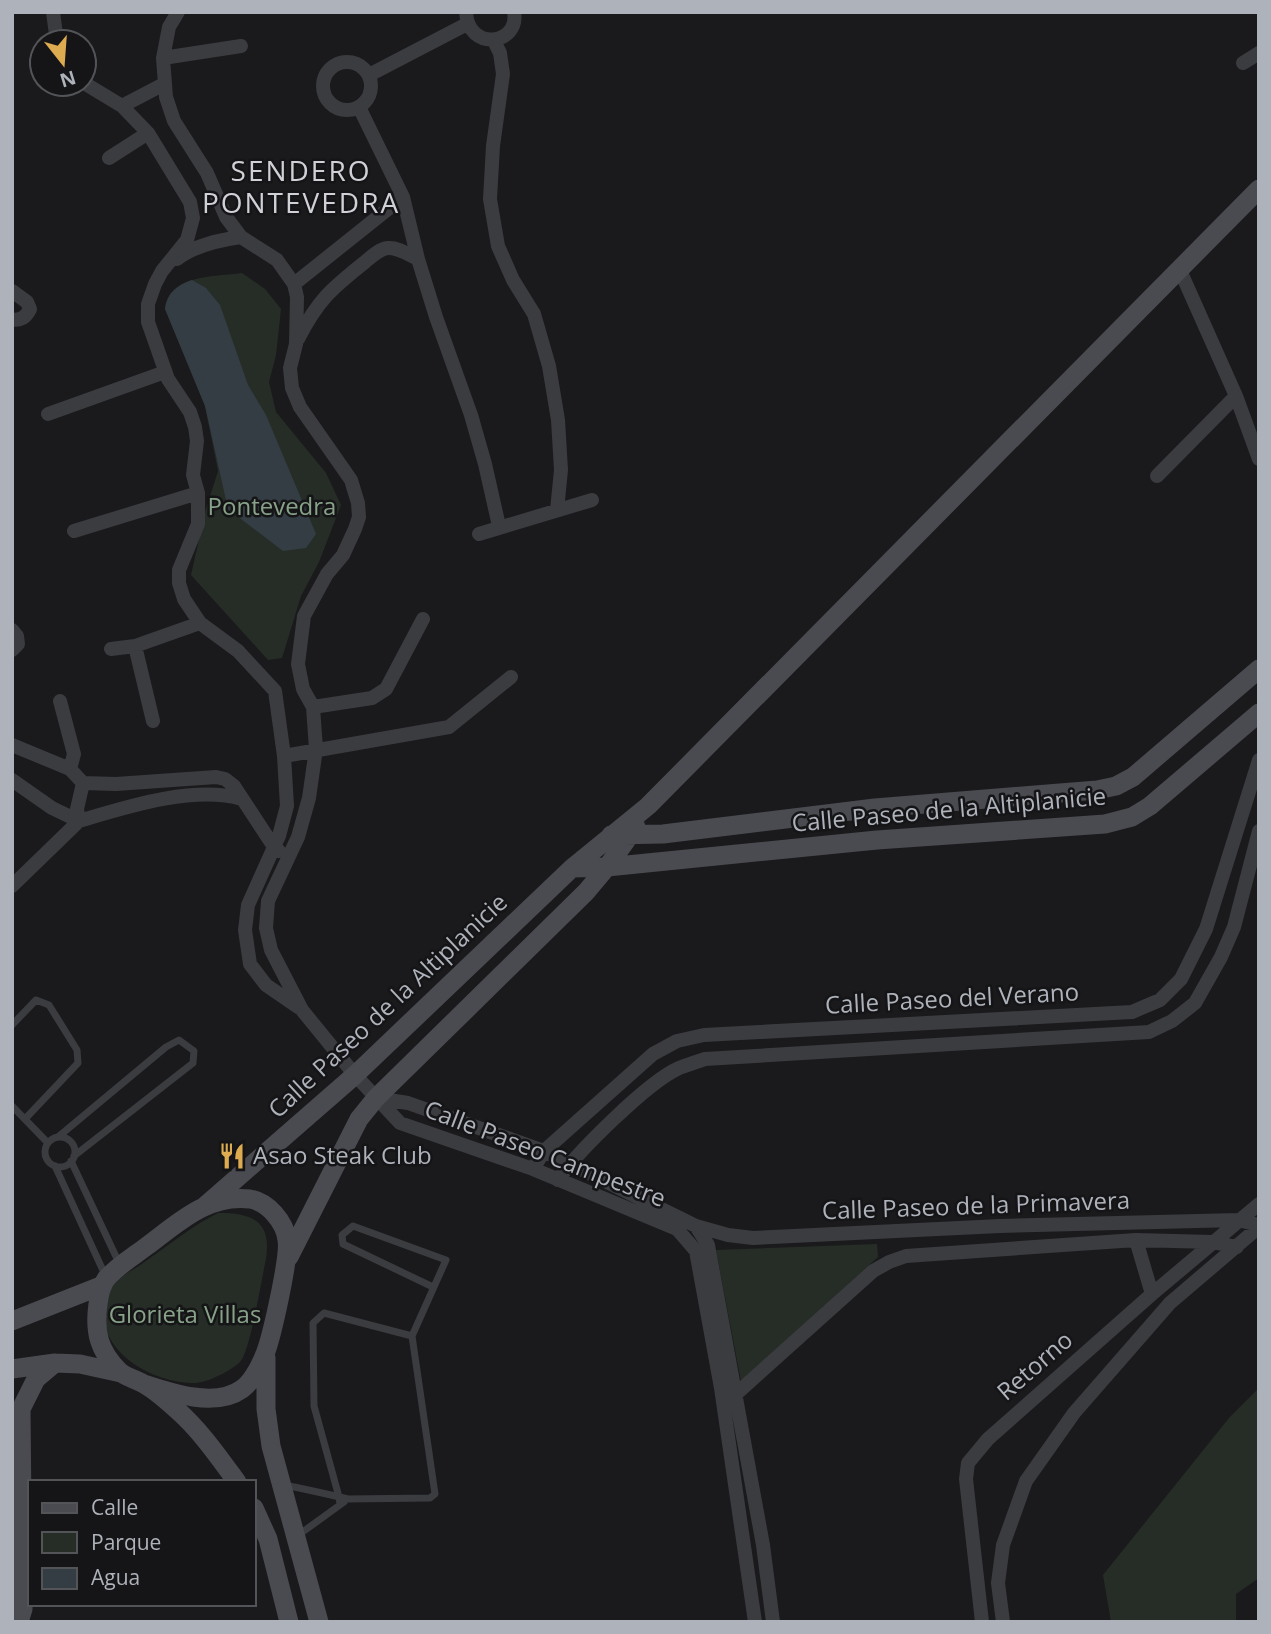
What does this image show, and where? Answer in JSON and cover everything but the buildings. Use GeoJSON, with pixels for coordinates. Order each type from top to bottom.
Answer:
{"type":"FeatureCollection","features":[{"type":"Feature","properties":{"kind":"main road"},"geometry":{"type":"LineString","coordinates":[[611,835],[648,806],[1259,189]]}},
{"type":"Feature","properties":{"kind":"main road","name":"Calle Paseo de la Altiplanicie"},"geometry":{"type":"LineString","coordinates":[[205,1206],[355,1074],[611,835],[631,836],[875,808],[1097,790],[1116,786],[1133,777],[1259,669]]}},
{"type":"Feature","properties":{"kind":"main road","name":"Calle Paseo de la Altiplanicie"},"geometry":{"type":"LineString","coordinates":[[572,869],[877,840],[1105,824],[1132,817],[1150,806],[1259,713]]}},
{"type":"Feature","properties":{"kind":"main road"},"geometry":{"type":"LineString","coordinates":[[286,1264],[359,1119],[376,1098],[586,892],[631,836],[648,806]]}},
{"type":"Feature","properties":{"kind":"main road"},"geometry":{"type":"LineString","coordinates":[[875,808],[877,840]]}},
{"type":"Feature","properties":{"kind":"main road"},"geometry":{"type":"LineString","coordinates":[[12,1339],[17,1319],[110,1276],[186,1217],[214,1201],[234,1198],[255,1200],[271,1210],[282,1224],[288,1241],[286,1264],[266,1352],[266,1409],[271,1446],[319,1622]]}},
{"type":"Feature","properties":{"kind":"main road"},"geometry":{"type":"LineString","coordinates":[[110,1276],[95,1326],[103,1351],[121,1373]]}},
{"type":"Feature","properties":{"kind":"main road"},"geometry":{"type":"LineString","coordinates":[[12,1369],[55,1363],[80,1364],[121,1373],[172,1393],[197,1398],[218,1397],[240,1390],[254,1376],[266,1352]]}},
{"type":"Feature","properties":{"kind":"main road"},"geometry":{"type":"LineString","coordinates":[[19,1622],[23,1609],[21,1409],[36,1380],[55,1363]]}},
{"type":"Feature","properties":{"kind":"main road"},"geometry":{"type":"LineString","coordinates":[[144,1384],[176,1408],[200,1433],[235,1480]]}},
{"type":"Feature","properties":{"kind":"main road"},"geometry":{"type":"LineString","coordinates":[[256,1517],[268,1539],[289,1622]]}},
{"type":"Feature","properties":{"kind":"street"},"geometry":{"type":"LineString","coordinates":[[178,12],[169,27],[163,58],[166,97],[174,121],[207,173],[226,217],[241,237],[277,260],[294,284],[297,297],[296,344]]}},
{"type":"Feature","properties":{"kind":"street"},"geometry":{"type":"LineString","coordinates":[[369,75],[466,18],[477,37],[494,41],[508,34],[516,20],[514,12]]}},
{"type":"Feature","properties":{"kind":"street"},"geometry":{"type":"LineString","coordinates":[[494,41],[500,53],[503,74],[493,146],[490,199],[498,246],[513,280],[534,314],[549,366],[558,420],[561,470],[557,510]]}},
{"type":"Feature","properties":{"kind":"street"},"geometry":{"type":"LineString","coordinates":[[163,58],[240,46]]}},
{"type":"Feature","properties":{"kind":"street"},"geometry":{"type":"LineString","coordinates":[[1243,63],[1259,53]]}},
{"type":"Feature","properties":{"kind":"street"},"geometry":{"type":"LineString","coordinates":[[351,62],[361,66],[369,75],[371,87],[368,98],[359,107],[348,110],[337,107],[328,100],[323,90],[324,79],[330,69],[340,63],[351,62]]}},
{"type":"Feature","properties":{"kind":"street"},"geometry":{"type":"LineString","coordinates":[[122,106],[164,84]]}},
{"type":"Feature","properties":{"kind":"street"},"geometry":{"type":"LineString","coordinates":[[98,91],[122,106],[148,133],[190,202],[193,218],[187,240],[162,271],[148,304],[148,322],[165,372],[190,412],[197,441],[193,475],[198,493],[198,524],[179,570],[179,583],[184,599],[200,623],[238,651],[275,691],[284,756],[287,806],[274,847],[248,905],[247,948],[250,964],[266,985],[302,1010]]}},
{"type":"Feature","properties":{"kind":"street"},"geometry":{"type":"LineString","coordinates":[[359,107],[403,197],[436,317],[471,415],[499,526]]}},
{"type":"Feature","properties":{"kind":"street"},"geometry":{"type":"LineString","coordinates":[[109,158],[148,133]]}},
{"type":"Feature","properties":{"kind":"street"},"geometry":{"type":"LineString","coordinates":[[294,284],[403,197]]}},
{"type":"Feature","properties":{"kind":"street"},"geometry":{"type":"LineString","coordinates":[[162,271],[187,252],[220,240],[241,237]]}},
{"type":"Feature","properties":{"kind":"street"},"geometry":{"type":"LineString","coordinates":[[376,1098],[302,1010],[271,950],[266,928],[268,901],[298,837],[309,798],[316,749],[313,707],[303,690],[298,664],[304,616],[327,574],[343,555],[359,517],[351,480],[300,407],[292,388],[290,368],[296,344],[311,314],[330,289],[387,248],[399,250],[418,259]]}},
{"type":"Feature","properties":{"kind":"street"},"geometry":{"type":"LineString","coordinates":[[1179,268],[1236,396],[1259,459]]}},
{"type":"Feature","properties":{"kind":"street"},"geometry":{"type":"LineString","coordinates":[[12,291],[27,302],[30,309],[27,316],[12,320]]}},
{"type":"Feature","properties":{"kind":"street"},"geometry":{"type":"LineString","coordinates":[[48,414],[165,372]]}},
{"type":"Feature","properties":{"kind":"street"},"geometry":{"type":"LineString","coordinates":[[1157,477],[1236,396]]}},
{"type":"Feature","properties":{"kind":"street"},"geometry":{"type":"LineString","coordinates":[[74,531],[198,493]]}},
{"type":"Feature","properties":{"kind":"street"},"geometry":{"type":"LineString","coordinates":[[479,534],[592,500]]}},
{"type":"Feature","properties":{"kind":"street"},"geometry":{"type":"LineString","coordinates":[[313,707],[372,698],[380,694],[386,689],[423,619]]}},
{"type":"Feature","properties":{"kind":"street"},"geometry":{"type":"LineString","coordinates":[[111,649],[135,646],[200,623]]}},
{"type":"Feature","properties":{"kind":"street"},"geometry":{"type":"LineString","coordinates":[[12,630],[18,636],[19,643],[12,650]]}},
{"type":"Feature","properties":{"kind":"street"},"geometry":{"type":"LineString","coordinates":[[135,646],[153,721]]}},
{"type":"Feature","properties":{"kind":"street"},"geometry":{"type":"LineString","coordinates":[[284,756],[449,727],[511,677]]}},
{"type":"Feature","properties":{"kind":"street"},"geometry":{"type":"LineString","coordinates":[[275,691],[294,686],[303,690]]}},
{"type":"Feature","properties":{"kind":"street"},"geometry":{"type":"LineString","coordinates":[[60,701],[74,754],[70,769]]}},
{"type":"Feature","properties":{"kind":"street"},"geometry":{"type":"LineString","coordinates":[[12,745],[70,769],[83,783],[116,784],[216,777],[225,779],[234,786],[274,847],[289,858]]}},
{"type":"Feature","properties":{"kind":"street","name":"Calle Paseo del Verano"},"geometry":{"type":"LineString","coordinates":[[533,1169],[544,1151],[653,1054],[677,1041],[704,1035],[1132,1012],[1160,1000],[1181,979],[1206,929],[1259,760]]}},
{"type":"Feature","properties":{"kind":"street"},"geometry":{"type":"LineString","coordinates":[[12,780],[52,808],[79,821]]}},
{"type":"Feature","properties":{"kind":"street"},"geometry":{"type":"LineString","coordinates":[[79,821],[77,808],[83,783]]}},
{"type":"Feature","properties":{"kind":"street"},"geometry":{"type":"LineString","coordinates":[[12,886],[79,821],[121,808],[188,796],[225,794],[242,799]]}},
{"type":"Feature","properties":{"kind":"street","name":"Calle Paseo del Verano"},"geometry":{"type":"LineString","coordinates":[[558,1180],[569,1162],[653,1084],[678,1069],[705,1059],[1149,1032],[1172,1021],[1195,1003],[1221,957],[1230,936],[1259,831]]}},
{"type":"Feature","properties":{"kind":"street"},"geometry":{"type":"LineString","coordinates":[[1206,929],[1230,936]]}},
{"type":"Feature","properties":{"kind":"street"},"geometry":{"type":"LineString","coordinates":[[950,1022],[952,1044]]}},
{"type":"Feature","properties":{"kind":"street"},"geometry":{"type":"LineString","coordinates":[[807,1030],[809,1053]]}},
{"type":"Feature","properties":{"kind":"street","name":"Calle Paseo Campestre"},"geometry":{"type":"LineString","coordinates":[[376,1098],[408,1103],[544,1151],[696,1226],[708,1245],[732,1401],[755,1622]]}},
{"type":"Feature","properties":{"kind":"street","name":"Calle Paseo Campestre"},"geometry":{"type":"LineString","coordinates":[[376,1098],[400,1123],[533,1169],[677,1229],[696,1251],[763,1545],[773,1622]]}},
{"type":"Feature","properties":{"kind":"street","name":"Retorno"},"geometry":{"type":"LineString","coordinates":[[982,1622],[967,1493],[968,1463],[988,1439],[1152,1294],[1259,1204]]}},
{"type":"Feature","properties":{"kind":"street","name":"Calle Paseo de la Primavera"},"geometry":{"type":"LineString","coordinates":[[696,1226],[728,1236],[753,1238],[1000,1226],[1238,1220],[1259,1226]]}},
{"type":"Feature","properties":{"kind":"street"},"geometry":{"type":"LineString","coordinates":[[1000,1226],[1003,1248]]}},
{"type":"Feature","properties":{"kind":"street"},"geometry":{"type":"LineString","coordinates":[[1003,1622],[998,1583],[1003,1545],[1026,1481],[1074,1413],[1170,1303],[1259,1226]]}},
{"type":"Feature","properties":{"kind":"street"},"geometry":{"type":"LineString","coordinates":[[1136,1240],[1152,1294]]}},
{"type":"Feature","properties":{"kind":"street","name":"Calle Paseo de la Primavera"},"geometry":{"type":"LineString","coordinates":[[732,1401],[873,1271],[906,1256],[1136,1240],[1212,1242],[1237,1247]]}},
{"type":"Feature","properties":{"kind":"lane"},"geometry":{"type":"LineString","coordinates":[[12,1025],[36,1000],[43,1002],[49,1005],[77,1050],[78,1063],[25,1119]]}},
{"type":"Feature","properties":{"kind":"lane"},"geometry":{"type":"LineString","coordinates":[[55,1166],[67,1165],[193,1063],[194,1051],[179,1040],[166,1047],[48,1143],[45,1153],[47,1159],[55,1166],[110,1276]]}},
{"type":"Feature","properties":{"kind":"lane"},"geometry":{"type":"LineString","coordinates":[[12,1106],[48,1143]]}},
{"type":"Feature","properties":{"kind":"lane"},"geometry":{"type":"LineString","coordinates":[[58,1137],[69,1140],[75,1150],[73,1159],[110,1276]]}},
{"type":"Feature","properties":{"kind":"lane"},"geometry":{"type":"LineString","coordinates":[[282,1485],[340,1500],[430,1498],[435,1494],[412,1336],[446,1260],[353,1226],[342,1235],[343,1244],[433,1287]]}},
{"type":"Feature","properties":{"kind":"lane"},"geometry":{"type":"LineString","coordinates":[[340,1500],[314,1406],[313,1323],[324,1312],[412,1336]]}},
{"type":"Feature","properties":{"kind":"lane"},"geometry":{"type":"LineString","coordinates":[[296,1537],[340,1500]]}},
{"type":"Feature","properties":{"kind":"green space","name":"Pontevedra"},"geometry":{"type":"Polygon","coordinates":[[[242,273],[265,289],[281,309],[276,355],[269,382],[276,412],[326,473],[341,505],[319,562],[301,596],[282,658],[268,660],[191,575],[218,471],[205,406],[165,309],[168,298],[184,283],[194,279],[242,273]]]}},
{"type":"Feature","properties":{"kind":"green space","name":"Glorieta Villas"},"geometry":{"type":"Polygon","coordinates":[[[218,1213],[249,1217],[257,1221],[266,1235],[266,1259],[252,1330],[244,1355],[240,1362],[230,1369],[204,1381],[173,1381],[154,1375],[122,1354],[111,1339],[105,1323],[105,1305],[113,1285],[119,1279],[218,1213]]]}},
{"type":"Feature","properties":{"kind":"green space"},"geometry":{"type":"Polygon","coordinates":[[[877,1244],[878,1257],[741,1381],[716,1250],[877,1244]]]}},
{"type":"Feature","properties":{"kind":"green space"},"geometry":{"type":"Polygon","coordinates":[[[1259,1388],[1259,1578],[1236,1594],[1236,1622],[1111,1622],[1103,1575],[1229,1418],[1259,1388]]]}},
{"type":"Feature","properties":{"kind":"water"},"geometry":{"type":"Polygon","coordinates":[[[192,280],[206,288],[220,305],[248,385],[266,415],[316,534],[306,548],[283,551],[228,509],[205,406],[165,309],[174,290],[192,280]]]}},
{"type":"Feature","properties":{"kind":"place","name":"Asao Steak Club"},"geometry":{"type":"Point","coordinates":[232,1156]}},
{"type":"Feature","properties":{"kind":"district","name":"SENDERO PONTEVEDRA"},"geometry":{"type":"Point","coordinates":[301,187]}}]}
